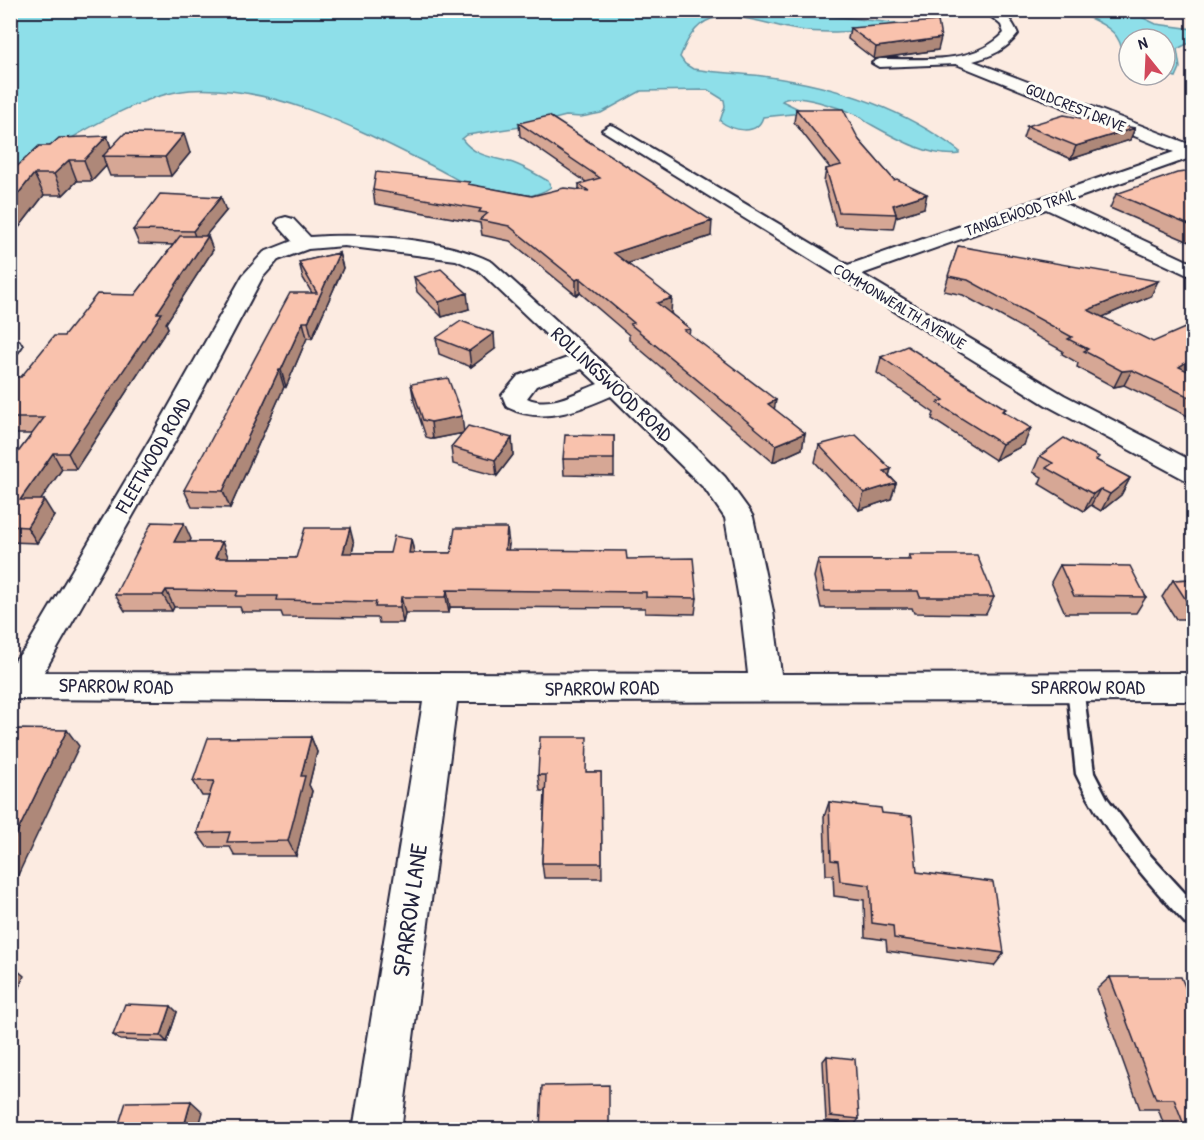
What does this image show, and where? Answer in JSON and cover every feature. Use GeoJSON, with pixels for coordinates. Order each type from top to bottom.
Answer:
{"type":"FeatureCollection","features":[{"type":"Feature","properties":{"kind":"street"},"geometry":{"type":"LineString","coordinates":[[879,63],[958,60],[986,54],[1004,45],[1011,34],[1007,23],[993,13]]}},
{"type":"Feature","properties":{"kind":"street","name":"GOLDCREST DRIVE"},"geometry":{"type":"LineString","coordinates":[[958,60],[1192,152]]}},
{"type":"Feature","properties":{"kind":"street","name":"COMMONWEALTH AVENUE"},"geometry":{"type":"LineString","coordinates":[[610,130],[1055,400],[1194,473]]}},
{"type":"Feature","properties":{"kind":"street","name":"TANGLEWOOD TRAIL"},"geometry":{"type":"LineString","coordinates":[[846,273],[1192,152]]}},
{"type":"Feature","properties":{"kind":"street"},"geometry":{"type":"LineString","coordinates":[[1045,202],[1194,272]]}},
{"type":"Feature","properties":{"kind":"street"},"geometry":{"type":"LineString","coordinates":[[286,223],[305,243]]}},
{"type":"Feature","properties":{"kind":"street","name":"ROLLINGSWOOD ROAD"},"geometry":{"type":"LineString","coordinates":[[305,243],[344,240],[462,255],[485,266],[715,483],[739,518],[757,611],[766,687]]}},
{"type":"Feature","properties":{"kind":"street","name":"FLEETWOOD ROAD"},"geometry":{"type":"LineString","coordinates":[[12,686],[38,657],[165,436],[253,275],[271,256],[305,243]]}},
{"type":"Feature","properties":{"kind":"street"},"geometry":{"type":"LineString","coordinates":[[585,360],[526,381],[514,395],[516,402],[532,409],[545,409],[614,386]]}},
{"type":"Feature","properties":{"kind":"street","name":"SPARROW ROAD"},"geometry":{"type":"LineString","coordinates":[[12,686],[442,690],[1194,687]]}},
{"type":"Feature","properties":{"kind":"street","name":"SPARROW LANE"},"geometry":{"type":"LineString","coordinates":[[377,1130],[442,690]]}},
{"type":"Feature","properties":{"kind":"lane"},"geometry":{"type":"LineString","coordinates":[[1075,687],[1084,774],[1100,804],[1143,862],[1194,918]]}},
{"type":"Feature","properties":{"kind":"water"},"geometry":{"type":"Polygon","coordinates":[[[11,10],[779,10],[902,24],[909,28],[825,32],[798,30],[743,18],[721,17],[700,25],[688,40],[680,57],[693,69],[788,80],[840,92],[866,101],[914,122],[959,151],[959,154],[937,153],[914,146],[857,115],[807,99],[788,98],[782,101],[803,111],[802,113],[763,117],[755,127],[744,130],[720,121],[725,106],[724,100],[708,90],[641,91],[601,113],[581,117],[566,116],[527,126],[467,135],[462,139],[473,150],[522,167],[548,181],[551,187],[531,195],[500,198],[479,191],[376,138],[316,112],[254,95],[222,90],[190,90],[145,101],[121,111],[11,175],[11,10]]]}},
{"type":"Feature","properties":{"kind":"water"},"geometry":{"type":"Polygon","coordinates":[[[1074,11],[1129,11],[1156,24],[1193,29],[1193,44],[1177,49],[1177,27],[1117,27],[1117,38],[1099,23],[1074,11]]]}},
{"type":"Feature","properties":{"kind":"water"},"geometry":{"type":"Polygon","coordinates":[[[1177,49],[1180,68],[1177,75],[1177,49]]]}},
{"type":"Feature","properties":{"kind":"building"},"geometry":{"type":"Polygon","coordinates":[[[938,21],[941,38],[876,47],[850,28],[938,21]]]}},
{"type":"Feature","properties":{"kind":"building"},"geometry":{"type":"Polygon","coordinates":[[[796,109],[843,109],[859,140],[894,180],[897,179],[927,194],[893,205],[896,214],[839,212],[826,169],[841,165],[796,109]]]}},
{"type":"Feature","properties":{"kind":"building"},"geometry":{"type":"Polygon","coordinates":[[[1064,115],[1135,128],[1076,146],[1027,126],[1064,115]]]}},
{"type":"Feature","properties":{"kind":"building"},"geometry":{"type":"Polygon","coordinates":[[[549,116],[712,221],[614,253],[672,298],[657,303],[690,329],[684,330],[776,400],[768,404],[805,433],[776,445],[630,324],[634,323],[580,278],[576,280],[509,226],[480,220],[488,213],[479,212],[481,209],[373,190],[376,172],[470,182],[468,184],[532,196],[564,188],[589,191],[579,184],[600,178],[519,123],[549,116]]]}},
{"type":"Feature","properties":{"kind":"building"},"geometry":{"type":"Polygon","coordinates":[[[125,133],[184,134],[165,157],[103,156],[125,133]]]}},
{"type":"Feature","properties":{"kind":"building"},"geometry":{"type":"Polygon","coordinates":[[[107,136],[84,160],[69,160],[54,174],[34,174],[10,204],[10,173],[39,146],[50,146],[59,138],[107,136]]]}},
{"type":"Feature","properties":{"kind":"building"},"geometry":{"type":"Polygon","coordinates":[[[1194,171],[1194,227],[1116,194],[1177,173],[1194,171]]]}},
{"type":"Feature","properties":{"kind":"building"},"geometry":{"type":"Polygon","coordinates":[[[160,194],[221,197],[193,231],[133,230],[160,194]]]}},
{"type":"Feature","properties":{"kind":"building"},"geometry":{"type":"Polygon","coordinates":[[[180,236],[208,236],[157,313],[162,313],[68,453],[53,453],[20,500],[44,500],[27,527],[10,526],[10,463],[44,418],[10,418],[10,382],[15,377],[21,377],[54,336],[64,336],[97,294],[135,295],[180,236]]]}},
{"type":"Feature","properties":{"kind":"building"},"geometry":{"type":"Polygon","coordinates":[[[958,246],[1158,281],[1088,310],[1153,342],[1194,324],[1194,357],[1179,367],[1194,374],[1194,399],[1132,370],[1122,371],[1084,351],[1088,349],[1068,339],[1072,337],[968,280],[948,276],[958,246]]]}},
{"type":"Feature","properties":{"kind":"building"},"geometry":{"type":"Polygon","coordinates":[[[339,253],[308,322],[303,322],[279,370],[223,491],[184,490],[290,293],[317,293],[299,262],[339,253]]]}},
{"type":"Feature","properties":{"kind":"building"},"geometry":{"type":"Polygon","coordinates":[[[441,269],[467,293],[439,302],[414,277],[441,269]]]}},
{"type":"Feature","properties":{"kind":"building"},"geometry":{"type":"Polygon","coordinates":[[[461,321],[494,333],[469,351],[436,338],[461,321]]]}},
{"type":"Feature","properties":{"kind":"building"},"geometry":{"type":"Polygon","coordinates":[[[907,346],[1006,409],[1002,411],[1031,428],[1002,444],[937,403],[944,400],[881,357],[907,346]]]}},
{"type":"Feature","properties":{"kind":"building"},"geometry":{"type":"Polygon","coordinates":[[[448,378],[462,416],[431,422],[423,420],[411,384],[448,378]]]}},
{"type":"Feature","properties":{"kind":"building"},"geometry":{"type":"Polygon","coordinates":[[[468,426],[512,438],[495,460],[451,447],[468,426]]]}},
{"type":"Feature","properties":{"kind":"building"},"geometry":{"type":"Polygon","coordinates":[[[565,435],[614,436],[614,459],[563,459],[565,435]]]}},
{"type":"Feature","properties":{"kind":"building"},"geometry":{"type":"Polygon","coordinates":[[[856,435],[891,469],[884,471],[896,483],[864,493],[819,445],[856,435]]]}},
{"type":"Feature","properties":{"kind":"building"},"geometry":{"type":"Polygon","coordinates":[[[1064,438],[1099,457],[1096,460],[1130,478],[1110,494],[1100,489],[1093,494],[1046,468],[1053,463],[1040,456],[1064,438]]]}},
{"type":"Feature","properties":{"kind":"building"},"geometry":{"type":"Polygon","coordinates":[[[152,522],[184,523],[174,542],[222,542],[215,558],[296,558],[305,528],[350,528],[343,553],[390,553],[394,536],[411,539],[409,553],[451,553],[455,528],[507,528],[505,550],[626,551],[627,559],[693,558],[697,598],[646,597],[646,592],[447,590],[446,597],[401,597],[400,607],[375,607],[376,602],[277,600],[278,596],[236,596],[238,591],[166,590],[163,595],[115,595],[152,522]]]}},
{"type":"Feature","properties":{"kind":"building"},"geometry":{"type":"Polygon","coordinates":[[[909,555],[977,555],[994,597],[920,597],[918,591],[825,591],[818,560],[911,560],[909,555]]]}},
{"type":"Feature","properties":{"kind":"building"},"geometry":{"type":"Polygon","coordinates":[[[1060,565],[1130,566],[1146,597],[1074,596],[1060,565]]]}},
{"type":"Feature","properties":{"kind":"building"},"geometry":{"type":"Polygon","coordinates":[[[1194,579],[1194,602],[1188,603],[1173,580],[1194,579]]]}},
{"type":"Feature","properties":{"kind":"building"},"geometry":{"type":"Polygon","coordinates":[[[18,729],[67,730],[10,847],[10,743],[18,729]]]}},
{"type":"Feature","properties":{"kind":"building"},"geometry":{"type":"Polygon","coordinates":[[[311,737],[301,776],[305,776],[288,841],[227,842],[230,832],[197,833],[214,781],[193,781],[208,738],[311,737]]]}},
{"type":"Feature","properties":{"kind":"building"},"geometry":{"type":"Polygon","coordinates":[[[540,737],[587,737],[586,772],[601,772],[602,863],[542,863],[546,775],[538,775],[540,737]]]}},
{"type":"Feature","properties":{"kind":"building"},"geometry":{"type":"Polygon","coordinates":[[[829,802],[881,808],[882,813],[912,816],[917,872],[993,882],[1004,953],[894,938],[893,926],[872,923],[870,885],[840,881],[838,861],[831,860],[829,802]]]}},
{"type":"Feature","properties":{"kind":"building"},"geometry":{"type":"Polygon","coordinates":[[[1110,977],[1181,977],[1191,1001],[1194,1001],[1194,1130],[1186,1130],[1174,1099],[1156,1099],[1110,977]]]}},
{"type":"Feature","properties":{"kind":"building"},"geometry":{"type":"Polygon","coordinates":[[[125,1004],[171,1006],[161,1036],[113,1035],[125,1004]]]}},
{"type":"Feature","properties":{"kind":"building"},"geometry":{"type":"Polygon","coordinates":[[[827,1056],[855,1059],[859,1119],[830,1116],[827,1056]]]}},
{"type":"Feature","properties":{"kind":"building"},"geometry":{"type":"Polygon","coordinates":[[[609,1085],[609,1130],[540,1130],[542,1086],[609,1085]]]}},
{"type":"Feature","properties":{"kind":"building"},"geometry":{"type":"Polygon","coordinates":[[[191,1101],[183,1130],[117,1130],[126,1102],[191,1101]]]}}]}
